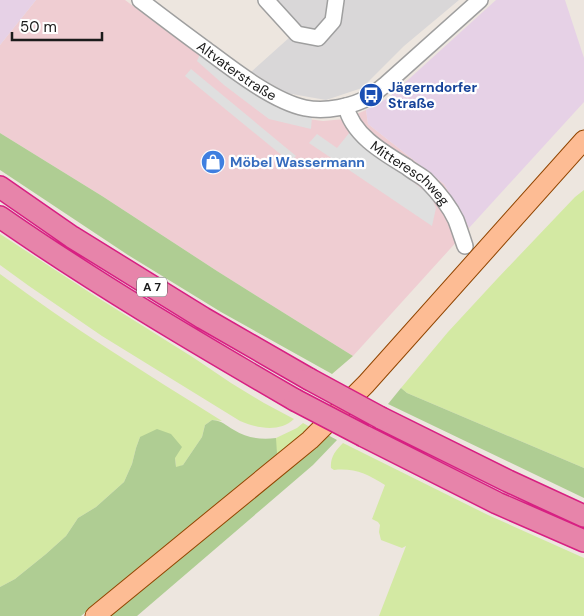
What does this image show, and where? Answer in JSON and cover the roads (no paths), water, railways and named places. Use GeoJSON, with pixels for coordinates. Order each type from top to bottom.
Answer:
{"type":"FeatureCollection","features":[{"type":"Feature","properties":{"kind":"highway","name":"A 7"},"geometry":{"type":"LineString","coordinates":[[0,187],[80,242],[203,318],[309,379],[381,418],[508,481],[584,516]]}},
{"type":"Feature","properties":{"kind":"highway","name":"A 7"},"geometry":{"type":"LineString","coordinates":[[0,218],[70,265],[189,339],[295,400],[496,503],[584,542]]}},
{"type":"Feature","properties":{"kind":"main road"},"geometry":{"type":"LineString","coordinates":[[95,616],[310,440],[366,384],[584,140]]}},
{"type":"Feature","properties":{"kind":"street","name":"Altvaterstraße"},"geometry":{"type":"LineString","coordinates":[[140,0],[218,58],[278,98],[305,108],[318,109],[346,106]]}},
{"type":"Feature","properties":{"kind":"street"},"geometry":{"type":"LineString","coordinates":[[266,0],[296,34],[318,38],[333,21],[336,0]]}},
{"type":"Feature","properties":{"kind":"street"},"geometry":{"type":"LineString","coordinates":[[346,106],[371,95],[386,84],[480,0]]}},
{"type":"Feature","properties":{"kind":"street","name":"Mittereschweg"},"geometry":{"type":"LineString","coordinates":[[346,106],[351,122],[363,135],[424,179],[443,199],[456,221],[465,246]]}},
{"type":"Feature","properties":{"kind":"place","name":"Jägerndorfer Straße"},"geometry":{"type":"Point","coordinates":[371,95]}},
{"type":"Feature","properties":{"kind":"place","name":"Möbel Wassermann"},"geometry":{"type":"Point","coordinates":[213,162]}}]}
